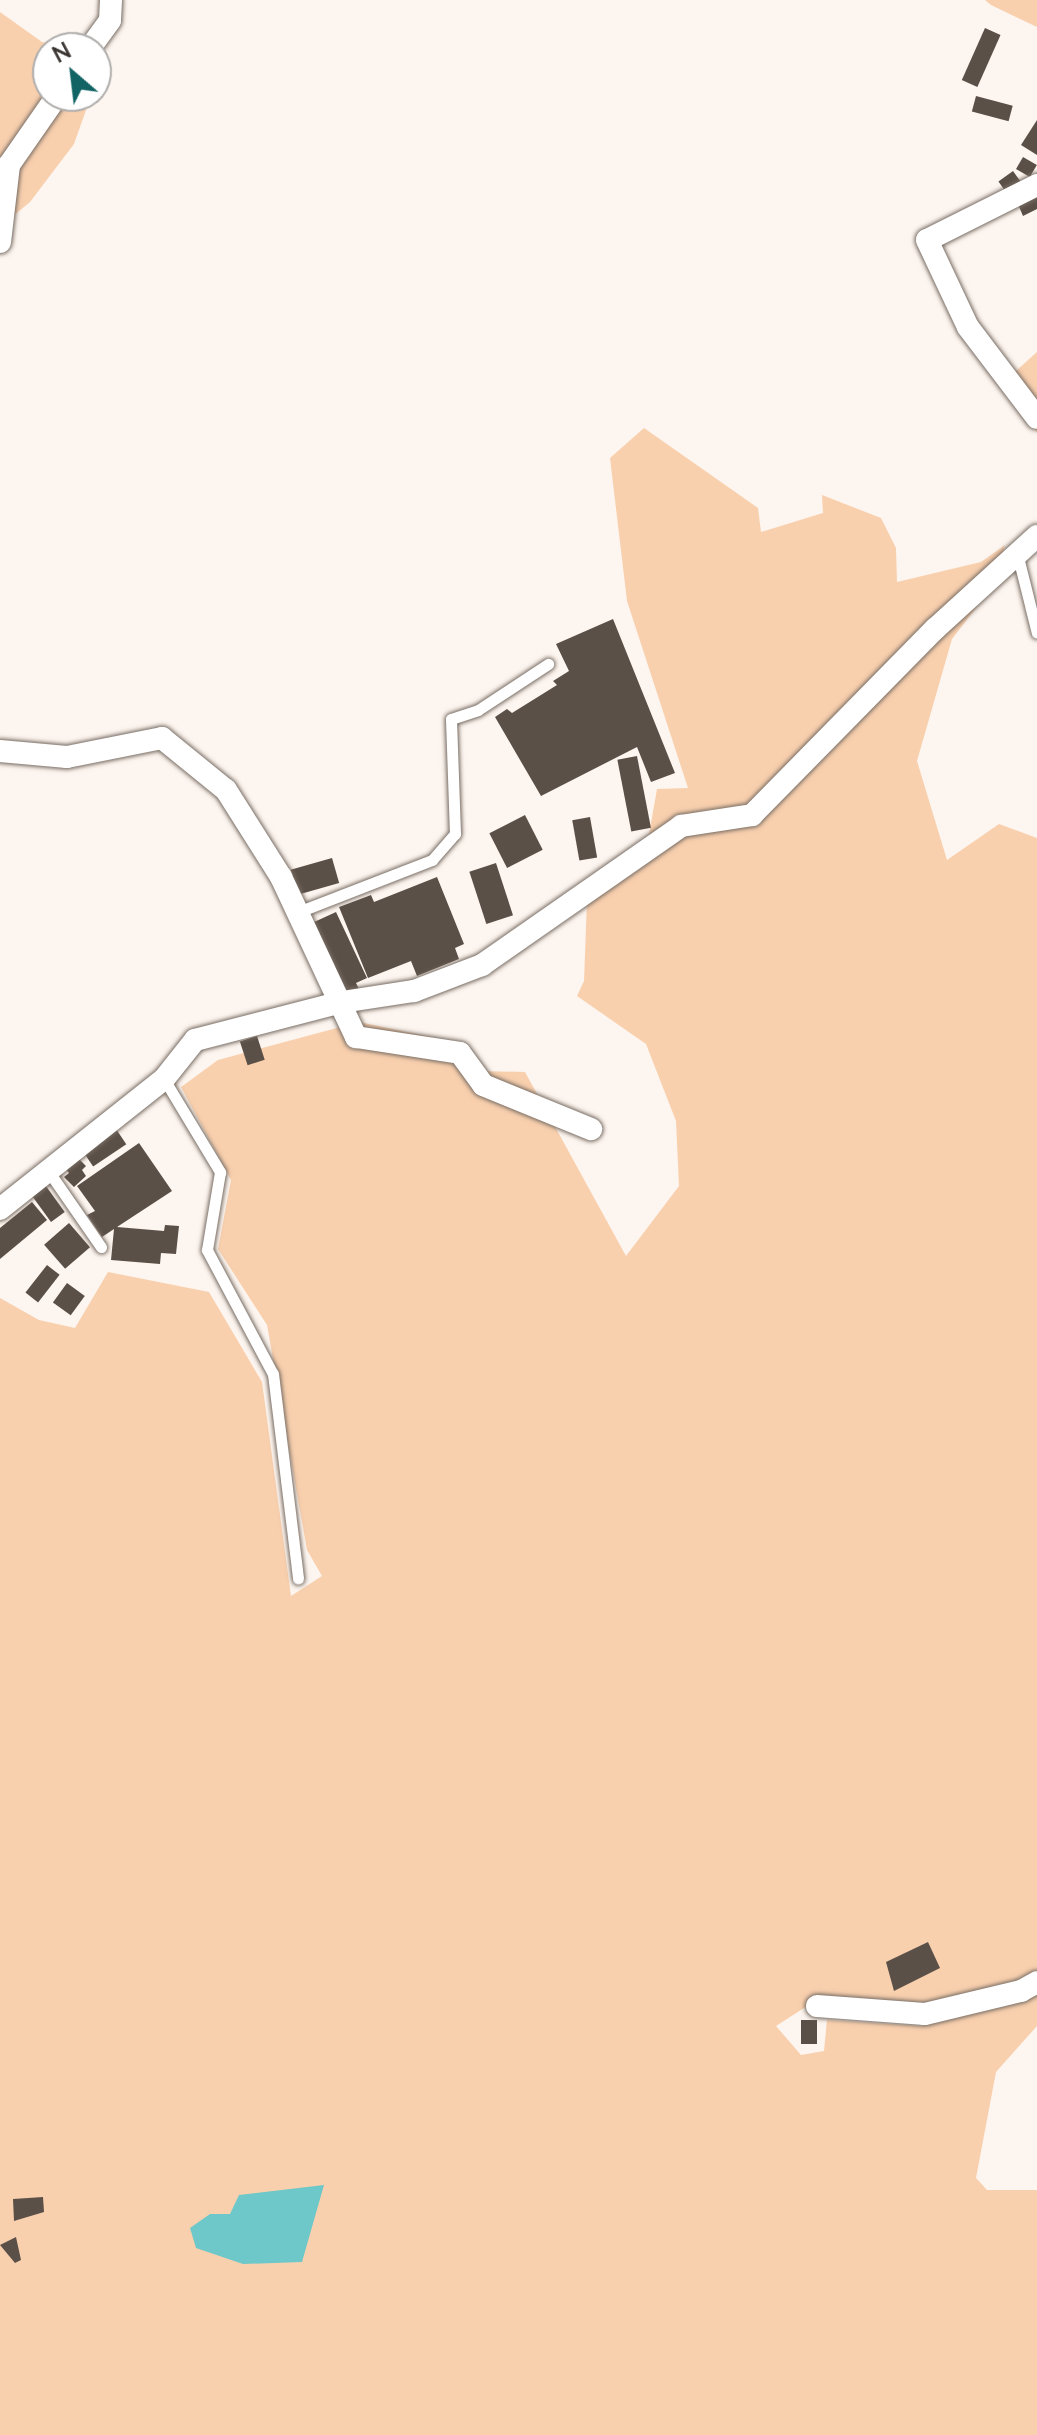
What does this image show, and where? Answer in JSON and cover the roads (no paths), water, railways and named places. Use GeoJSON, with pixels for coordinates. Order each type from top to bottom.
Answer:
{"type":"FeatureCollection","features":[{"type":"Feature","properties":{"kind":"street"},"geometry":{"type":"LineString","coordinates":[[101,32],[110,20],[111,0]]}},
{"type":"Feature","properties":{"kind":"street"},"geometry":{"type":"LineString","coordinates":[[0,242],[9,165],[46,112]]}},
{"type":"Feature","properties":{"kind":"street"},"geometry":{"type":"LineString","coordinates":[[1037,185],[927,240],[968,327],[1037,418]]}},
{"type":"Feature","properties":{"kind":"street"},"geometry":{"type":"LineString","coordinates":[[0,1209],[164,1079],[195,1040],[342,1002],[414,991],[482,965],[681,826],[752,815],[935,629],[1037,536]]}},
{"type":"Feature","properties":{"kind":"street"},"geometry":{"type":"LineString","coordinates":[[0,751],[67,757],[162,738],[226,790],[298,912],[356,1037],[460,1053],[483,1085],[591,1129]]}},
{"type":"Feature","properties":{"kind":"street"},"geometry":{"type":"LineString","coordinates":[[817,2006],[925,2014],[1021,1991],[1037,1982]]}},
{"type":"Feature","properties":{"kind":"lane"},"geometry":{"type":"LineString","coordinates":[[1017,553],[1037,633]]}},
{"type":"Feature","properties":{"kind":"lane"},"geometry":{"type":"LineString","coordinates":[[298,912],[432,860],[455,834],[451,719],[478,710],[548,664]]}},
{"type":"Feature","properties":{"kind":"lane"},"geometry":{"type":"LineString","coordinates":[[164,1079],[220,1172],[207,1250],[273,1374],[298,1578]]}},
{"type":"Feature","properties":{"kind":"lane"},"geometry":{"type":"LineString","coordinates":[[47,1169],[101,1247]]}},
{"type":"Feature","properties":{"kind":"water"},"geometry":{"type":"Polygon","coordinates":[[[324,2185],[302,2262],[243,2264],[196,2248],[190,2228],[210,2214],[230,2214],[239,2195],[324,2185]]]}}]}
